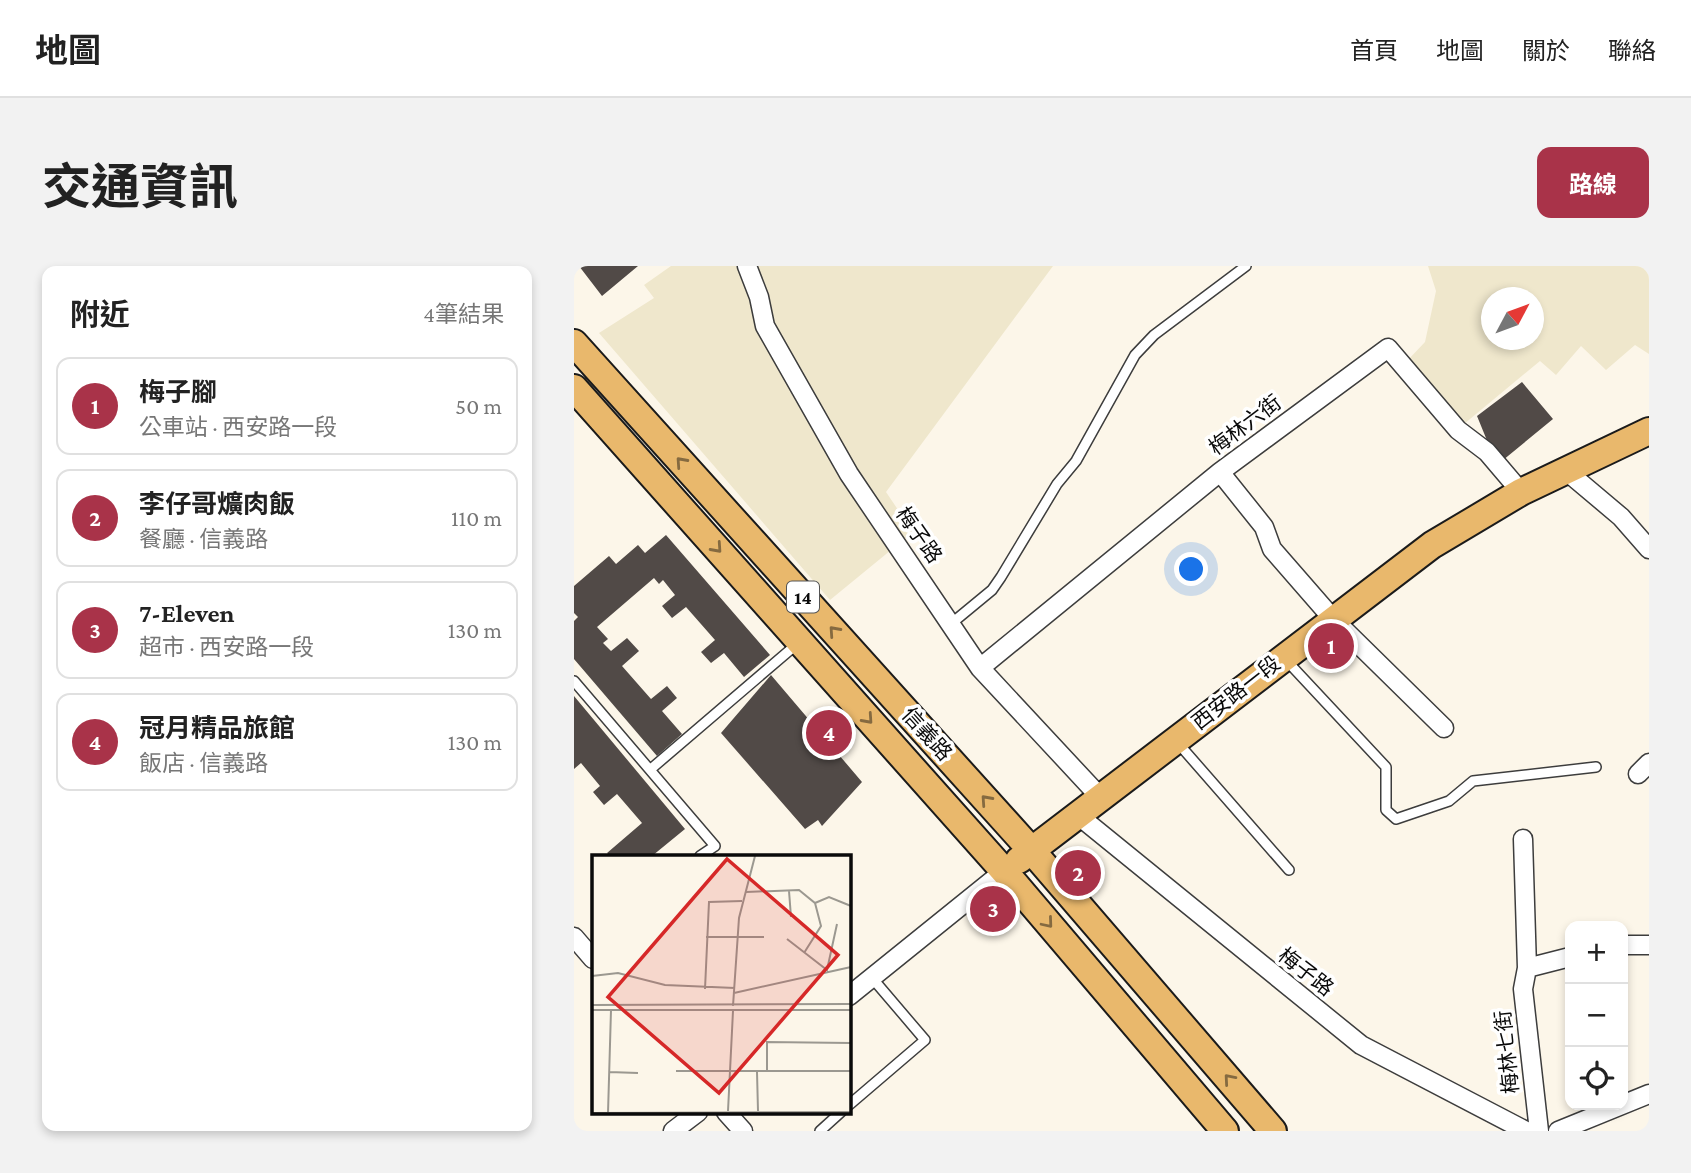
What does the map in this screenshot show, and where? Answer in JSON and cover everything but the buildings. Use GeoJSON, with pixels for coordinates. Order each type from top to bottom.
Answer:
{"type":"FeatureCollection","features":[{"type":"Feature","properties":{"kind":"main road","name":"信義路"},"geometry":{"type":"LineString","coordinates":[[574,343],[1032,851],[1273,1131]]}},
{"type":"Feature","properties":{"kind":"main road","name":"信義路"},"geometry":{"type":"LineString","coordinates":[[574,388],[1004,871],[1225,1131]]}},
{"type":"Feature","properties":{"kind":"main road","name":"西安路一段"},"geometry":{"type":"LineString","coordinates":[[1004,871],[1432,545],[1521,492],[1649,431]]}},
{"type":"Feature","properties":{"kind":"street","name":"梅子路"},"geometry":{"type":"LineString","coordinates":[[747,266],[759,297],[765,326],[849,474],[980,668],[1101,798]]}},
{"type":"Feature","properties":{"kind":"street","name":"梅林六街"},"geometry":{"type":"LineString","coordinates":[[980,668],[1220,472],[1388,348],[1458,430],[1487,452],[1521,492]]}},
{"type":"Feature","properties":{"kind":"street"},"geometry":{"type":"LineString","coordinates":[[1564,470],[1621,517],[1649,549]]}},
{"type":"Feature","properties":{"kind":"street"},"geometry":{"type":"LineString","coordinates":[[1220,472],[1264,527],[1272,549],[1333,619],[1444,728]]}},
{"type":"Feature","properties":{"kind":"street","name":"梅子路"},"geometry":{"type":"LineString","coordinates":[[1079,816],[1361,1045],[1526,1131]]}},
{"type":"Feature","properties":{"kind":"street","name":"梅林七街"},"geometry":{"type":"LineString","coordinates":[[1523,839],[1527,968],[1523,989],[1539,1131]]}},
{"type":"Feature","properties":{"kind":"street","name":"西安路一段"},"geometry":{"type":"LineString","coordinates":[[850,995],[1004,871]]}},
{"type":"Feature","properties":{"kind":"street"},"geometry":{"type":"LineString","coordinates":[[574,937],[592,958]]}},
{"type":"Feature","properties":{"kind":"street"},"geometry":{"type":"LineString","coordinates":[[1628,945],[1649,945]]}},
{"type":"Feature","properties":{"kind":"street"},"geometry":{"type":"LineString","coordinates":[[1527,968],[1565,958]]}},
{"type":"Feature","properties":{"kind":"street"},"geometry":{"type":"LineString","coordinates":[[1558,1131],[1649,1094]]}},
{"type":"Feature","properties":{"kind":"street"},"geometry":{"type":"LineString","coordinates":[[673,1131],[695,1114]]}},
{"type":"Feature","properties":{"kind":"street"},"geometry":{"type":"LineString","coordinates":[[728,1114],[743,1131]]}},
{"type":"Feature","properties":{"kind":"lane"},"geometry":{"type":"LineString","coordinates":[[952,623],[992,590],[1001,577],[1057,484],[1076,461],[1135,355],[1154,335],[1246,266]]}},
{"type":"Feature","properties":{"kind":"lane"},"geometry":{"type":"LineString","coordinates":[[652,768],[800,641]]}},
{"type":"Feature","properties":{"kind":"lane"},"geometry":{"type":"LineString","coordinates":[[1283,657],[1386,767],[1389,775],[1386,810],[1396,819],[1449,801],[1473,781],[1596,767]]}},
{"type":"Feature","properties":{"kind":"lane"},"geometry":{"type":"LineString","coordinates":[[574,681],[652,768],[715,846],[702,855]]}},
{"type":"Feature","properties":{"kind":"lane"},"geometry":{"type":"LineString","coordinates":[[1175,740],[1289,870]]}},
{"type":"Feature","properties":{"kind":"lane"},"geometry":{"type":"LineString","coordinates":[[850,1104],[925,1040],[873,979]]}},
{"type":"Feature","properties":{"kind":"lane"},"geometry":{"type":"LineString","coordinates":[[820,1131],[829,1116]]}},
{"type":"Feature","properties":{"kind":"shaded area"},"geometry":{"type":"Polygon","coordinates":[[[671,266],[1053,266],[886,492],[913,532],[830,600],[599,333],[654,298],[644,285],[671,266]]]}},
{"type":"Feature","properties":{"kind":"shaded area"},"geometry":{"type":"Polygon","coordinates":[[[1428,266],[1649,266],[1649,354],[1635,345],[1606,370],[1581,346],[1556,375],[1540,361],[1464,424],[1406,362],[1425,342],[1436,291],[1428,266]]]}},
{"type":"Feature","properties":{"kind":"place","name":"梅子腳"},"geometry":{"type":"Point","coordinates":[1331,646]}},
{"type":"Feature","properties":{"kind":"place","name":"冠月精品旅館"},"geometry":{"type":"Point","coordinates":[829,733]}},
{"type":"Feature","properties":{"kind":"place","name":"李仔哥爌肉飯"},"geometry":{"type":"Point","coordinates":[1078,873]}},
{"type":"Feature","properties":{"kind":"place","name":"7-Eleven"},"geometry":{"type":"Point","coordinates":[993,909]}}]}
